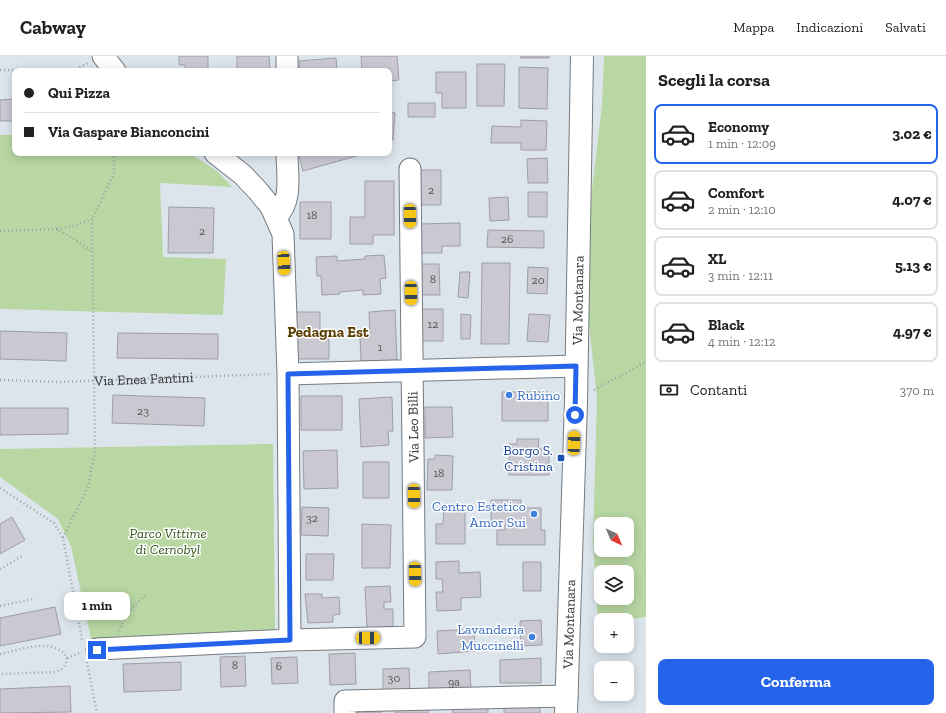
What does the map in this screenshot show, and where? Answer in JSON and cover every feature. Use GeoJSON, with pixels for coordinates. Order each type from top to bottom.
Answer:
{"type":"FeatureCollection","features":[{"type":"Feature","properties":{"kind":"main road","name":"Via Montanara"},"geometry":{"type":"LineString","coordinates":[[567,705],[576,401],[582,56]]}},
{"type":"Feature","properties":{"kind":"street"},"geometry":{"type":"LineString","coordinates":[[287,56],[287,68]]}},
{"type":"Feature","properties":{"kind":"street"},"geometry":{"type":"LineString","coordinates":[[98,58],[111,68]]}},
{"type":"Feature","properties":{"kind":"street"},"geometry":{"type":"LineString","coordinates":[[95,648],[290,640],[288,374],[283,234],[276,217],[258,191],[243,175],[219,156]]}},
{"type":"Feature","properties":{"kind":"street"},"geometry":{"type":"LineString","coordinates":[[276,217],[284,209],[287,201],[287,156]]}},
{"type":"Feature","properties":{"kind":"street","name":"Via Leo Billi"},"geometry":{"type":"LineString","coordinates":[[290,640],[416,637],[410,169]]}},
{"type":"Feature","properties":{"kind":"street"},"geometry":{"type":"LineString","coordinates":[[288,374],[576,366]]}},
{"type":"Feature","properties":{"kind":"street"},"geometry":{"type":"LineString","coordinates":[[345,713],[345,701],[567,705]]}},
{"type":"Feature","properties":{"kind":"path"},"geometry":{"type":"LineString","coordinates":[[78,68],[98,58]]}},
{"type":"Feature","properties":{"kind":"path"},"geometry":{"type":"LineString","coordinates":[[0,70],[12,70]]}},
{"type":"Feature","properties":{"kind":"path"},"geometry":{"type":"LineString","coordinates":[[63,538],[88,487],[95,451],[92,219],[114,174],[114,156]]}},
{"type":"Feature","properties":{"kind":"path"},"geometry":{"type":"LineString","coordinates":[[0,231],[57,229],[74,226],[92,219]]}},
{"type":"Feature","properties":{"kind":"path"},"geometry":{"type":"LineString","coordinates":[[57,229],[76,240],[92,253]]}},
{"type":"Feature","properties":{"kind":"path"},"geometry":{"type":"LineString","coordinates":[[576,401],[646,362]]}},
{"type":"Feature","properties":{"kind":"path","name":"Via Enea Fantini"},"geometry":{"type":"LineString","coordinates":[[0,380],[59,382],[288,374]]}},
{"type":"Feature","properties":{"kind":"path"},"geometry":{"type":"LineString","coordinates":[[0,488],[54,523],[63,538],[95,648],[97,713]]}},
{"type":"Feature","properties":{"kind":"path"},"geometry":{"type":"LineString","coordinates":[[0,568],[22,556]]}},
{"type":"Feature","properties":{"kind":"path"},"geometry":{"type":"LineString","coordinates":[[67,658],[95,648],[117,636],[121,624],[145,595]]}},
{"type":"Feature","properties":{"kind":"path"},"geometry":{"type":"LineString","coordinates":[[0,606],[33,599]]}},
{"type":"Feature","properties":{"kind":"path"},"geometry":{"type":"LineString","coordinates":[[0,654],[38,647],[46,647],[60,650],[67,658],[67,664],[62,670],[55,672],[0,674]]}},
{"type":"Feature","properties":{"kind":"green space"},"geometry":{"type":"Polygon","coordinates":[[[604,56],[646,56],[646,617],[634,619],[634,613],[597,613],[597,605],[634,605],[634,565],[594,565],[593,541],[597,398],[583,268],[602,104],[604,56]]]}},
{"type":"Feature","properties":{"kind":"green space"},"geometry":{"type":"Polygon","coordinates":[[[0,135],[12,135],[12,156],[194,156],[217,171],[232,187],[160,183],[163,257],[226,259],[223,315],[0,309],[0,135]]]}},
{"type":"Feature","properties":{"kind":"green space","name":"Parco Vittime di Cernobyl"},"geometry":{"type":"Polygon","coordinates":[[[273,444],[275,632],[91,639],[71,546],[58,519],[0,477],[0,449],[273,444]]]}},
{"type":"Feature","properties":{"kind":"building"},"geometry":{"type":"Polygon","coordinates":[[[179,56],[208,56],[208,68],[185,68],[185,65],[179,65],[179,56]]]}},
{"type":"Feature","properties":{"kind":"building"},"geometry":{"type":"Polygon","coordinates":[[[237,56],[269,56],[270,68],[237,68],[237,56]]]}},
{"type":"Feature","properties":{"kind":"building"},"geometry":{"type":"Polygon","coordinates":[[[361,56],[397,56],[399,80],[392,81],[392,68],[362,68],[361,56]]]}},
{"type":"Feature","properties":{"kind":"building"},"geometry":{"type":"Polygon","coordinates":[[[521,56],[549,56],[549,58],[520,58],[521,56]]]}},
{"type":"Feature","properties":{"kind":"building"},"geometry":{"type":"Polygon","coordinates":[[[336,58],[337,68],[300,68],[299,61],[336,58]]]}},
{"type":"Feature","properties":{"kind":"building"},"geometry":{"type":"Polygon","coordinates":[[[477,64],[505,64],[504,106],[477,106],[477,64]]]}},
{"type":"Feature","properties":{"kind":"building"},"geometry":{"type":"Polygon","coordinates":[[[519,67],[548,68],[547,109],[519,108],[519,67]]]}},
{"type":"Feature","properties":{"kind":"building"},"geometry":{"type":"Polygon","coordinates":[[[436,72],[466,72],[466,108],[442,108],[442,93],[436,93],[436,72]]]}},
{"type":"Feature","properties":{"kind":"building"},"geometry":{"type":"Polygon","coordinates":[[[12,99],[12,121],[0,121],[0,100],[12,99]]]}},
{"type":"Feature","properties":{"kind":"building"},"geometry":{"type":"Polygon","coordinates":[[[408,103],[435,103],[435,117],[408,117],[408,103]]]}},
{"type":"Feature","properties":{"kind":"building"},"geometry":{"type":"Polygon","coordinates":[[[392,112],[395,113],[392,140],[392,112]]]}},
{"type":"Feature","properties":{"kind":"building"},"geometry":{"type":"Polygon","coordinates":[[[521,120],[547,121],[546,150],[521,150],[521,143],[491,143],[492,126],[521,127],[521,120]]]}},
{"type":"Feature","properties":{"kind":"building"},"geometry":{"type":"Polygon","coordinates":[[[299,156],[356,156],[303,171],[299,156]]]}},
{"type":"Feature","properties":{"kind":"building"},"geometry":{"type":"Polygon","coordinates":[[[547,158],[548,183],[528,183],[527,159],[547,158]]]}},
{"type":"Feature","properties":{"kind":"building"},"geometry":{"type":"Polygon","coordinates":[[[418,170],[441,170],[441,205],[418,205],[418,170]]]}},
{"type":"Feature","properties":{"kind":"building"},"geometry":{"type":"Polygon","coordinates":[[[365,181],[394,181],[394,235],[373,235],[373,244],[350,244],[350,217],[365,217],[365,181]]]}},
{"type":"Feature","properties":{"kind":"building"},"geometry":{"type":"Polygon","coordinates":[[[528,192],[547,192],[547,217],[528,217],[528,192]]]}},
{"type":"Feature","properties":{"kind":"building"},"geometry":{"type":"Polygon","coordinates":[[[508,197],[509,220],[490,221],[489,198],[508,197]]]}},
{"type":"Feature","properties":{"kind":"building"},"geometry":{"type":"Polygon","coordinates":[[[300,202],[331,202],[331,239],[300,239],[300,202]]]}},
{"type":"Feature","properties":{"kind":"building"},"geometry":{"type":"Polygon","coordinates":[[[169,207],[214,208],[213,253],[168,253],[169,207]]]}},
{"type":"Feature","properties":{"kind":"building"},"geometry":{"type":"Polygon","coordinates":[[[460,223],[460,246],[442,246],[442,253],[418,253],[418,224],[460,223]]]}},
{"type":"Feature","properties":{"kind":"building"},"geometry":{"type":"Polygon","coordinates":[[[488,230],[544,231],[544,248],[487,247],[488,230]]]}},
{"type":"Feature","properties":{"kind":"building"},"geometry":{"type":"Polygon","coordinates":[[[384,255],[386,278],[380,279],[381,294],[363,295],[363,290],[322,295],[321,276],[317,276],[316,257],[337,256],[337,261],[365,259],[365,256],[384,255]]]}},
{"type":"Feature","properties":{"kind":"building"},"geometry":{"type":"Polygon","coordinates":[[[482,263],[510,263],[509,344],[481,344],[482,263]]]}},
{"type":"Feature","properties":{"kind":"building"},"geometry":{"type":"Polygon","coordinates":[[[420,264],[439,264],[440,295],[421,295],[420,264]]]}},
{"type":"Feature","properties":{"kind":"building"},"geometry":{"type":"Polygon","coordinates":[[[528,267],[548,268],[547,294],[527,293],[528,267]]]}},
{"type":"Feature","properties":{"kind":"building"},"geometry":{"type":"Polygon","coordinates":[[[460,272],[470,272],[468,298],[458,297],[460,272]]]}},
{"type":"Feature","properties":{"kind":"building"},"geometry":{"type":"Polygon","coordinates":[[[419,309],[443,309],[443,341],[419,341],[419,309]]]}},
{"type":"Feature","properties":{"kind":"building"},"geometry":{"type":"Polygon","coordinates":[[[395,310],[397,360],[361,361],[360,338],[370,337],[369,312],[395,310]]]}},
{"type":"Feature","properties":{"kind":"building"},"geometry":{"type":"Polygon","coordinates":[[[296,312],[320,312],[320,338],[329,338],[329,359],[297,359],[296,312]]]}},
{"type":"Feature","properties":{"kind":"building"},"geometry":{"type":"Polygon","coordinates":[[[461,314],[471,315],[470,339],[461,339],[461,314]]]}},
{"type":"Feature","properties":{"kind":"building"},"geometry":{"type":"Polygon","coordinates":[[[529,314],[550,315],[548,342],[527,341],[529,314]]]}},
{"type":"Feature","properties":{"kind":"building"},"geometry":{"type":"Polygon","coordinates":[[[0,331],[67,333],[66,361],[0,359],[0,331]]]}},
{"type":"Feature","properties":{"kind":"building"},"geometry":{"type":"Polygon","coordinates":[[[118,333],[218,334],[218,359],[117,358],[118,333]]]}},
{"type":"Feature","properties":{"kind":"building"},"geometry":{"type":"Polygon","coordinates":[[[502,392],[548,392],[548,421],[502,421],[502,392]]]}},
{"type":"Feature","properties":{"kind":"building"},"geometry":{"type":"Polygon","coordinates":[[[113,395],[205,398],[204,426],[112,423],[113,395]]]}},
{"type":"Feature","properties":{"kind":"building"},"geometry":{"type":"Polygon","coordinates":[[[301,396],[342,396],[342,430],[301,430],[301,396]]]}},
{"type":"Feature","properties":{"kind":"building"},"geometry":{"type":"Polygon","coordinates":[[[392,397],[393,431],[388,431],[389,445],[361,447],[359,399],[392,397]]]}},
{"type":"Feature","properties":{"kind":"building"},"geometry":{"type":"Polygon","coordinates":[[[425,407],[452,407],[453,437],[425,438],[425,407]]]}},
{"type":"Feature","properties":{"kind":"building"},"geometry":{"type":"Polygon","coordinates":[[[0,408],[68,408],[68,434],[0,435],[0,408]]]}},
{"type":"Feature","properties":{"kind":"building"},"geometry":{"type":"Polygon","coordinates":[[[517,439],[539,439],[538,449],[549,449],[549,475],[509,475],[509,444],[517,444],[517,439]]]}},
{"type":"Feature","properties":{"kind":"building"},"geometry":{"type":"Polygon","coordinates":[[[337,450],[338,488],[304,489],[303,451],[337,450]]]}},
{"type":"Feature","properties":{"kind":"building"},"geometry":{"type":"Polygon","coordinates":[[[435,455],[453,456],[452,490],[427,490],[428,459],[435,459],[435,455]]]}},
{"type":"Feature","properties":{"kind":"building"},"geometry":{"type":"Polygon","coordinates":[[[363,462],[389,462],[389,498],[363,498],[363,462]]]}},
{"type":"Feature","properties":{"kind":"building"},"geometry":{"type":"Polygon","coordinates":[[[491,500],[521,500],[521,508],[541,508],[541,530],[545,530],[545,545],[497,545],[497,530],[505,530],[505,522],[491,523],[491,500]]]}},
{"type":"Feature","properties":{"kind":"building"},"geometry":{"type":"Polygon","coordinates":[[[444,506],[465,506],[465,544],[436,544],[436,524],[443,524],[444,506]]]}},
{"type":"Feature","properties":{"kind":"building"},"geometry":{"type":"Polygon","coordinates":[[[302,507],[329,508],[328,536],[301,535],[302,507]]]}},
{"type":"Feature","properties":{"kind":"building"},"geometry":{"type":"Polygon","coordinates":[[[12,517],[25,540],[0,554],[0,524],[12,517]]]}},
{"type":"Feature","properties":{"kind":"building"},"geometry":{"type":"Polygon","coordinates":[[[362,524],[391,525],[390,568],[362,568],[362,524]]]}},
{"type":"Feature","properties":{"kind":"building"},"geometry":{"type":"Polygon","coordinates":[[[306,554],[334,554],[333,580],[306,580],[306,554]]]}},
{"type":"Feature","properties":{"kind":"building"},"geometry":{"type":"Polygon","coordinates":[[[459,561],[459,573],[480,572],[481,597],[461,598],[461,610],[437,611],[436,592],[443,592],[442,579],[436,579],[436,562],[459,561]]]}},
{"type":"Feature","properties":{"kind":"building"},"geometry":{"type":"Polygon","coordinates":[[[523,562],[541,562],[541,591],[523,591],[523,562]]]}},
{"type":"Feature","properties":{"kind":"building"},"geometry":{"type":"Polygon","coordinates":[[[390,586],[391,602],[384,602],[384,609],[393,609],[393,627],[367,628],[365,587],[390,586]]]}},
{"type":"Feature","properties":{"kind":"building"},"geometry":{"type":"Polygon","coordinates":[[[305,594],[322,594],[322,598],[339,597],[340,614],[333,615],[333,622],[308,623],[305,594]]]}},
{"type":"Feature","properties":{"kind":"building"},"geometry":{"type":"Polygon","coordinates":[[[55,607],[61,634],[0,646],[0,618],[55,607]]]}},
{"type":"Feature","properties":{"kind":"building"},"geometry":{"type":"Polygon","coordinates":[[[541,620],[542,645],[521,646],[520,621],[541,620]]]}},
{"type":"Feature","properties":{"kind":"building"},"geometry":{"type":"Polygon","coordinates":[[[474,629],[475,651],[438,654],[437,631],[474,629]]]}},
{"type":"Feature","properties":{"kind":"building"},"geometry":{"type":"Polygon","coordinates":[[[355,653],[356,684],[330,685],[329,654],[355,653]]]}},
{"type":"Feature","properties":{"kind":"building"},"geometry":{"type":"Polygon","coordinates":[[[245,656],[246,686],[221,687],[220,657],[245,656]]]}},
{"type":"Feature","properties":{"kind":"building"},"geometry":{"type":"Polygon","coordinates":[[[297,657],[298,683],[272,684],[271,658],[297,657]]]}},
{"type":"Feature","properties":{"kind":"building"},"geometry":{"type":"Polygon","coordinates":[[[541,658],[541,683],[500,683],[500,660],[541,658]]]}},
{"type":"Feature","properties":{"kind":"building"},"geometry":{"type":"Polygon","coordinates":[[[181,662],[181,690],[124,692],[123,664],[181,662]]]}},
{"type":"Feature","properties":{"kind":"building"},"geometry":{"type":"Polygon","coordinates":[[[409,668],[410,692],[383,693],[383,669],[409,668]]]}},
{"type":"Feature","properties":{"kind":"building"},"geometry":{"type":"Polygon","coordinates":[[[470,670],[471,691],[429,693],[429,672],[470,670]]]}},
{"type":"Feature","properties":{"kind":"building"},"geometry":{"type":"Polygon","coordinates":[[[70,686],[71,712],[0,713],[0,689],[70,686]]]}},
{"type":"Feature","properties":{"kind":"building"},"geometry":{"type":"Polygon","coordinates":[[[540,705],[540,713],[504,713],[504,707],[540,705]]]}},
{"type":"Feature","properties":{"kind":"building"},"geometry":{"type":"Polygon","coordinates":[[[428,706],[428,713],[395,713],[395,707],[428,706]]]}},
{"type":"Feature","properties":{"kind":"building"},"geometry":{"type":"Polygon","coordinates":[[[452,708],[488,708],[488,713],[453,713],[452,708]]]}},
{"type":"Feature","properties":{"kind":"building"},"geometry":{"type":"Polygon","coordinates":[[[381,709],[381,713],[352,713],[352,710],[381,709]]]}},
{"type":"Feature","properties":{"kind":"place","name":"Rubino"},"geometry":{"type":"Point","coordinates":[509,395]}},
{"type":"Feature","properties":{"kind":"place","name":"Borgo S. Cristina"},"geometry":{"type":"Point","coordinates":[561,458]}},
{"type":"Feature","properties":{"kind":"place","name":"Centro Estetico Amor Sui"},"geometry":{"type":"Point","coordinates":[534,514]}},
{"type":"Feature","properties":{"kind":"place","name":"Lavanderia Muccinelli"},"geometry":{"type":"Point","coordinates":[532,637]}},
{"type":"Feature","properties":{"kind":"district","name":"Pedagna Est"},"geometry":{"type":"Point","coordinates":[328,332]}},
{"type":"Feature","properties":{"kind":"route"},"geometry":{"type":"LineString","coordinates":[[97,650],[290,640],[288,374],[576,366],[575,415]]}}]}
